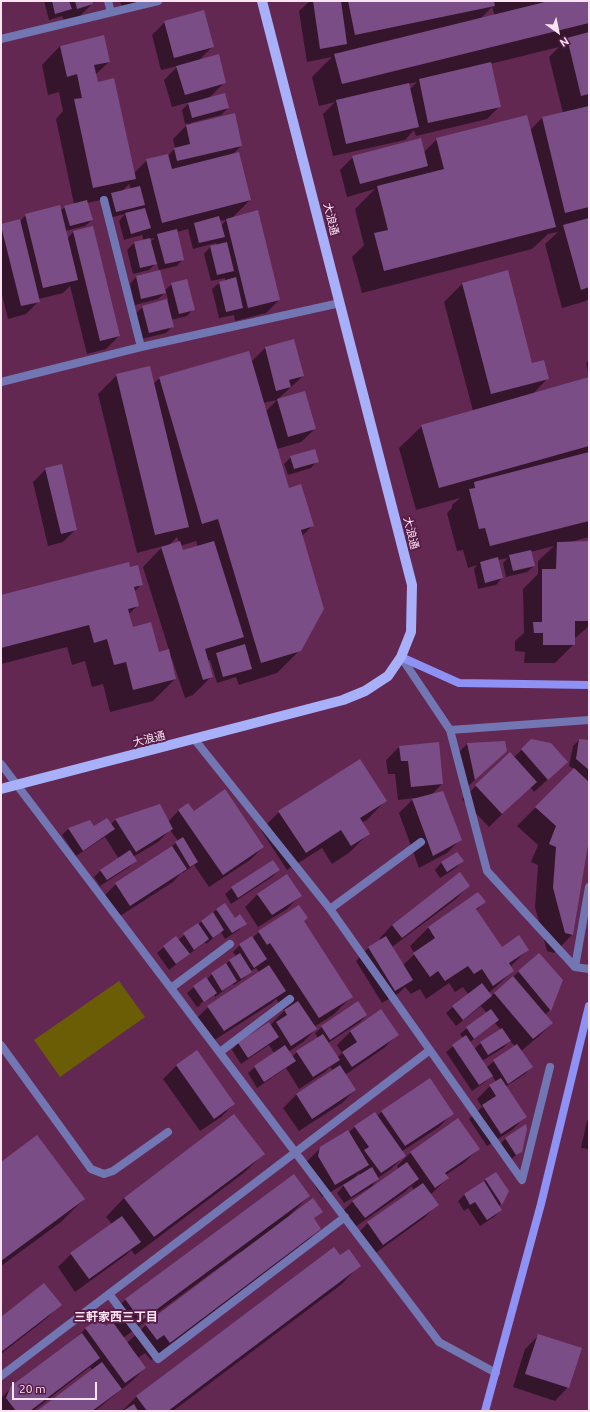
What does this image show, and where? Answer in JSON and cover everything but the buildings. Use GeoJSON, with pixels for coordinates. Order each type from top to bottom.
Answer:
{"type":"FeatureCollection","features":[{"type":"Feature","properties":{"kind":"main road","name":"大浪通"},"geometry":{"type":"LineString","coordinates":[[1,789],[195,740],[343,700],[365,690],[388,676],[401,657],[411,632],[412,586],[262,1]]}},
{"type":"Feature","properties":{"kind":"street"},"geometry":{"type":"LineString","coordinates":[[108,1],[111,12]]}},
{"type":"Feature","properties":{"kind":"street"},"geometry":{"type":"LineString","coordinates":[[1,39],[158,1]]}},
{"type":"Feature","properties":{"kind":"street"},"geometry":{"type":"LineString","coordinates":[[104,200],[141,347]]}},
{"type":"Feature","properties":{"kind":"street"},"geometry":{"type":"LineString","coordinates":[[1,382],[141,347],[340,303]]}},
{"type":"Feature","properties":{"kind":"street"},"geometry":{"type":"LineString","coordinates":[[401,657],[459,683],[589,685]]}},
{"type":"Feature","properties":{"kind":"street"},"geometry":{"type":"LineString","coordinates":[[401,657],[450,730],[487,871],[575,967],[589,969]]}},
{"type":"Feature","properties":{"kind":"street"},"geometry":{"type":"LineString","coordinates":[[450,730],[589,720]]}},
{"type":"Feature","properties":{"kind":"street"},"geometry":{"type":"LineString","coordinates":[[195,740],[330,909],[522,1180],[550,1067]]}},
{"type":"Feature","properties":{"kind":"street"},"geometry":{"type":"LineString","coordinates":[[1,764],[439,1342],[496,1373]]}},
{"type":"Feature","properties":{"kind":"street"},"geometry":{"type":"LineString","coordinates":[[330,909],[421,842]]}},
{"type":"Feature","properties":{"kind":"street"},"geometry":{"type":"LineString","coordinates":[[575,967],[589,887]]}},
{"type":"Feature","properties":{"kind":"street"},"geometry":{"type":"LineString","coordinates":[[171,988],[230,944]]}},
{"type":"Feature","properties":{"kind":"street"},"geometry":{"type":"LineString","coordinates":[[220,1052],[290,999]]}},
{"type":"Feature","properties":{"kind":"street"},"geometry":{"type":"LineString","coordinates":[[485,1411],[541,1204],[589,1006]]}},
{"type":"Feature","properties":{"kind":"street"},"geometry":{"type":"LineString","coordinates":[[1,1045],[90,1169],[104,1174],[113,1172],[168,1132]]}},
{"type":"Feature","properties":{"kind":"street"},"geometry":{"type":"LineString","coordinates":[[1,1376],[430,1050]]}},
{"type":"Feature","properties":{"kind":"street"},"geometry":{"type":"LineString","coordinates":[[109,1294],[158,1359],[344,1217]]}},
{"type":"Feature","properties":{"kind":"shaded area"},"geometry":{"type":"Polygon","coordinates":[[[119,981],[145,1017],[60,1077],[34,1040],[119,981]]]}},
{"type":"Feature","properties":{"kind":"district","name":"三軒家西三丁目"},"geometry":{"type":"Point","coordinates":[116,1317]}}]}
